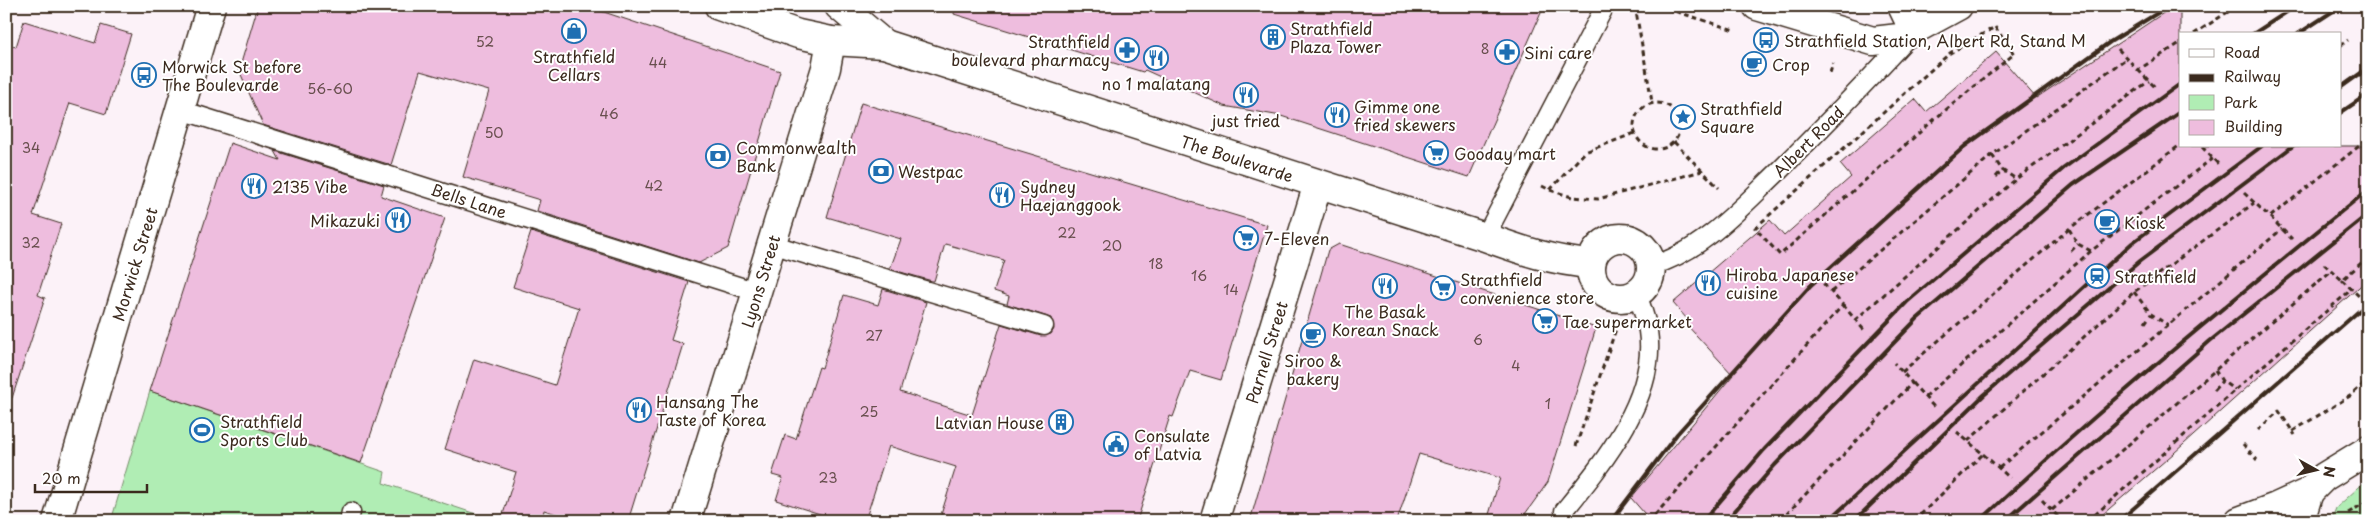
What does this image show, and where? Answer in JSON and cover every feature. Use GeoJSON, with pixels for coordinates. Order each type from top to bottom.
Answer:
{"type":"FeatureCollection","features":[{"type":"Feature","properties":{"kind":"street","name":"Morwick Street"},"geometry":{"type":"LineString","coordinates":[[57,521],[211,6]]}},
{"type":"Feature","properties":{"kind":"street","name":"The Boulevarde"},"geometry":{"type":"LineString","coordinates":[[719,6],[777,28],[831,41],[884,44],[1544,257],[1591,264]]}},
{"type":"Feature","properties":{"kind":"street","name":"The Boulevarde"},"geometry":{"type":"LineString","coordinates":[[839,6],[884,44]]}},
{"type":"Feature","properties":{"kind":"street"},"geometry":{"type":"LineString","coordinates":[[1757,6],[1873,41],[1899,38],[1914,31],[1902,6]]}},
{"type":"Feature","properties":{"kind":"street","name":"Albert Road"},"geometry":{"type":"LineString","coordinates":[[1914,31],[1958,6]]}},
{"type":"Feature","properties":{"kind":"street","name":"Lyons Street"},"geometry":{"type":"LineString","coordinates":[[686,521],[826,68],[831,41]]}},
{"type":"Feature","properties":{"kind":"street","name":"Parnell Street"},"geometry":{"type":"LineString","coordinates":[[1214,521],[1318,184]]}},
{"type":"Feature","properties":{"kind":"street"},"geometry":{"type":"LineString","coordinates":[[1617,237],[1636,241],[1649,256],[1651,266],[1648,282],[1637,294],[1618,298],[1600,290],[1591,274],[1591,264],[1594,254],[1600,246],[1617,237]]}},
{"type":"Feature","properties":{"kind":"street"},"geometry":{"type":"LineString","coordinates":[[2238,521],[2309,492],[2324,477],[2368,450]]}},
{"type":"Feature","properties":{"kind":"street"},"geometry":{"type":"LineString","coordinates":[[2300,521],[2309,492]]}},
{"type":"Feature","properties":{"kind":"lane"},"geometry":{"type":"LineString","coordinates":[[1484,237],[1605,6]]}},
{"type":"Feature","properties":{"kind":"lane","name":"Albert Road"},"geometry":{"type":"LineString","coordinates":[[1651,266],[1668,261],[1687,250],[1738,210],[1837,114],[1914,31]]}},
{"type":"Feature","properties":{"kind":"lane","name":"Bells Lane"},"geometry":{"type":"LineString","coordinates":[[181,110],[757,292]]}},
{"type":"Feature","properties":{"kind":"lane"},"geometry":{"type":"LineString","coordinates":[[772,244],[1044,326]]}},
{"type":"Feature","properties":{"kind":"lane"},"geometry":{"type":"LineString","coordinates":[[1564,511],[1606,459],[1638,399],[1646,374],[1648,342],[1644,314],[1637,294]]}},
{"type":"Feature","properties":{"kind":"path"},"geometry":{"type":"LineString","coordinates":[[2197,32],[2238,6]]}},
{"type":"Feature","properties":{"kind":"path"},"geometry":{"type":"LineString","coordinates":[[1635,7],[1652,102]]}},
{"type":"Feature","properties":{"kind":"path"},"geometry":{"type":"LineString","coordinates":[[1995,28],[2014,54],[1936,118],[1780,255],[1755,228],[1950,53],[1995,28]]}},
{"type":"Feature","properties":{"kind":"path"},"geometry":{"type":"LineString","coordinates":[[2342,44],[2348,40]]}},
{"type":"Feature","properties":{"kind":"path"},"geometry":{"type":"LineString","coordinates":[[2138,70],[2179,44]]}},
{"type":"Feature","properties":{"kind":"path"},"geometry":{"type":"LineString","coordinates":[[2118,50],[2156,88]]}},
{"type":"Feature","properties":{"kind":"path"},"geometry":{"type":"LineString","coordinates":[[1831,292],[1992,155],[2126,58]]}},
{"type":"Feature","properties":{"kind":"path"},"geometry":{"type":"LineString","coordinates":[[1855,320],[2016,179],[2149,80]]}},
{"type":"Feature","properties":{"kind":"path"},"geometry":{"type":"LineString","coordinates":[[1652,102],[1667,105],[1678,116],[1679,132],[1674,142],[1665,147],[1650,148],[1644,145],[1634,133],[1635,118],[1639,111],[1652,102]]}},
{"type":"Feature","properties":{"kind":"path"},"geometry":{"type":"LineString","coordinates":[[1550,190],[1585,152],[1634,133]]}},
{"type":"Feature","properties":{"kind":"path"},"geometry":{"type":"LineString","coordinates":[[2270,217],[2368,139]]}},
{"type":"Feature","properties":{"kind":"path"},"geometry":{"type":"LineString","coordinates":[[1674,142],[1722,191]]}},
{"type":"Feature","properties":{"kind":"path"},"geometry":{"type":"LineString","coordinates":[[1902,372],[2069,229],[2179,146]]}},
{"type":"Feature","properties":{"kind":"path"},"geometry":{"type":"LineString","coordinates":[[2204,148],[2220,166]]}},
{"type":"Feature","properties":{"kind":"path"},"geometry":{"type":"LineString","coordinates":[[1992,155],[2002,170],[2016,179]]}},
{"type":"Feature","properties":{"kind":"path"},"geometry":{"type":"LineString","coordinates":[[1925,397],[2091,251],[2213,158]]}},
{"type":"Feature","properties":{"kind":"path"},"geometry":{"type":"LineString","coordinates":[[1996,177],[2002,170]]}},
{"type":"Feature","properties":{"kind":"path"},"geometry":{"type":"LineString","coordinates":[[1540,185],[1572,197],[1598,199],[1702,172]]}},
{"type":"Feature","properties":{"kind":"path"},"geometry":{"type":"LineString","coordinates":[[2244,193],[2292,239]]}},
{"type":"Feature","properties":{"kind":"path"},"geometry":{"type":"LineString","coordinates":[[1968,441],[2134,292],[2254,203]]}},
{"type":"Feature","properties":{"kind":"path"},"geometry":{"type":"LineString","coordinates":[[2069,229],[2078,244],[2091,251]]}},
{"type":"Feature","properties":{"kind":"path"},"geometry":{"type":"LineString","coordinates":[[1999,468],[2282,230]]}},
{"type":"Feature","properties":{"kind":"path"},"geometry":{"type":"LineString","coordinates":[[2071,250],[2078,244]]}},
{"type":"Feature","properties":{"kind":"path"},"geometry":{"type":"LineString","coordinates":[[2342,280],[2368,257]]}},
{"type":"Feature","properties":{"kind":"path"},"geometry":{"type":"LineString","coordinates":[[2324,264],[2360,297]]}},
{"type":"Feature","properties":{"kind":"path"},"geometry":{"type":"LineString","coordinates":[[2052,510],[2331,271]]}},
{"type":"Feature","properties":{"kind":"path"},"geometry":{"type":"LineString","coordinates":[[1822,282],[1864,330]]}},
{"type":"Feature","properties":{"kind":"path"},"geometry":{"type":"LineString","coordinates":[[2088,521],[2352,289]]}},
{"type":"Feature","properties":{"kind":"path"},"geometry":{"type":"LineString","coordinates":[[2134,292],[2151,314],[2168,325]]}},
{"type":"Feature","properties":{"kind":"path"},"geometry":{"type":"LineString","coordinates":[[1655,515],[1843,305]]}},
{"type":"Feature","properties":{"kind":"path"},"geometry":{"type":"LineString","coordinates":[[2145,323],[2151,314]]}},
{"type":"Feature","properties":{"kind":"path"},"geometry":{"type":"LineString","coordinates":[[1574,454],[1618,323]]}},
{"type":"Feature","properties":{"kind":"path"},"geometry":{"type":"LineString","coordinates":[[1894,363],[1934,407]]}},
{"type":"Feature","properties":{"kind":"path"},"geometry":{"type":"LineString","coordinates":[[2215,370],[2222,381],[2235,390]]}},
{"type":"Feature","properties":{"kind":"path"},"geometry":{"type":"LineString","coordinates":[[2258,430],[2279,411],[2294,433],[2350,396],[2368,380]]}},
{"type":"Feature","properties":{"kind":"path"},"geometry":{"type":"LineString","coordinates":[[2214,390],[2222,381]]}},
{"type":"Feature","properties":{"kind":"path"},"geometry":{"type":"LineString","coordinates":[[1780,521],[1912,383]]}},
{"type":"Feature","properties":{"kind":"path"},"geometry":{"type":"LineString","coordinates":[[1957,432],[2010,478]]}},
{"type":"Feature","properties":{"kind":"path"},"geometry":{"type":"LineString","coordinates":[[2243,444],[2257,460]]}},
{"type":"Feature","properties":{"kind":"path"},"geometry":{"type":"LineString","coordinates":[[1914,521],[1983,454]]}},
{"type":"Feature","properties":{"kind":"path"},"geometry":{"type":"LineString","coordinates":[[2042,500],[2062,521]]}},
{"type":"Feature","properties":{"kind":"path"},"geometry":{"type":"LineString","coordinates":[[2348,513],[2368,500]]}},
{"type":"Feature","properties":{"kind":"green space","name":"Strathfield Sports Club"},"geometry":{"type":"Polygon","coordinates":[[[150,391],[385,472],[383,483],[497,521],[111,521],[150,391]]]}},
{"type":"Feature","properties":{"kind":"green space"},"geometry":{"type":"Polygon","coordinates":[[[2368,479],[2368,521],[2331,521],[2336,508],[2368,479]]]}},
{"type":"Feature","properties":{"kind":"building"},"geometry":{"type":"Polygon","coordinates":[[[258,6],[586,6],[780,71],[728,248],[699,263],[537,211],[540,200],[463,177],[489,91],[420,71],[391,165],[263,125],[239,70],[258,6]]]}},
{"type":"Feature","properties":{"kind":"building"},"geometry":{"type":"Polygon","coordinates":[[[955,6],[1544,6],[1469,177],[1281,116],[1224,106],[1145,70],[1143,72],[954,14],[955,6]]]}},
{"type":"Feature","properties":{"kind":"building"},"geometry":{"type":"Polygon","coordinates":[[[2174,6],[2180,6],[2179,148],[2342,148],[2342,146],[2368,146],[2368,279],[2174,453],[2095,521],[1651,521],[1631,498],[1733,375],[1684,322],[1687,319],[1673,303],[1770,220],[1784,236],[1851,177],[1840,164],[1915,99],[1926,112],[1996,52],[2036,98],[2174,6]]]}},
{"type":"Feature","properties":{"kind":"building"},"geometry":{"type":"Polygon","coordinates":[[[24,21],[95,43],[101,25],[131,34],[106,114],[70,103],[33,215],[61,224],[38,295],[45,298],[12,398],[6,398],[6,44],[16,47],[24,21]]]}},
{"type":"Feature","properties":{"kind":"building"},"geometry":{"type":"Polygon","coordinates":[[[861,103],[1267,225],[1221,380],[1190,371],[1173,417],[1170,416],[1137,521],[939,521],[956,467],[889,446],[865,521],[842,521],[776,500],[783,478],[772,475],[785,435],[796,439],[819,367],[822,368],[844,295],[878,305],[883,289],[926,302],[900,392],[972,415],[1001,324],[1041,336],[1051,334],[1054,329],[1051,318],[1007,304],[1009,296],[994,291],[1004,260],[945,244],[934,281],[932,281],[890,269],[901,239],[827,217],[861,103]]]}},
{"type":"Feature","properties":{"kind":"building"},"geometry":{"type":"Polygon","coordinates":[[[230,143],[280,160],[275,151],[384,185],[381,196],[445,218],[361,463],[150,391],[230,143]]]}},
{"type":"Feature","properties":{"kind":"building"},"geometry":{"type":"Polygon","coordinates":[[[531,232],[689,282],[671,340],[683,344],[628,521],[578,521],[544,510],[542,521],[501,521],[516,472],[445,449],[474,359],[555,385],[579,308],[513,287],[531,232]]]}},
{"type":"Feature","properties":{"kind":"building"},"geometry":{"type":"Polygon","coordinates":[[[1339,244],[1596,328],[1548,482],[1520,521],[1487,521],[1500,478],[1419,454],[1397,521],[1250,521],[1328,250],[1339,244]]]}},
{"type":"Feature","properties":{"kind":"railway"},"geometry":{"type":"LineString","coordinates":[[1611,521],[1677,434],[1811,285],[1965,146],[2110,42],[2169,6]]}},
{"type":"Feature","properties":{"kind":"railway"},"geometry":{"type":"LineString","coordinates":[[2256,32],[2296,6]]}},
{"type":"Feature","properties":{"kind":"railway"},"geometry":{"type":"LineString","coordinates":[[2301,32],[2341,6]]}},
{"type":"Feature","properties":{"kind":"railway"},"geometry":{"type":"LineString","coordinates":[[2342,87],[2368,68]]}},
{"type":"Feature","properties":{"kind":"railway"},"geometry":{"type":"LineString","coordinates":[[1703,521],[1764,450],[1907,302],[2064,168],[2179,85]]}},
{"type":"Feature","properties":{"kind":"railway"},"geometry":{"type":"LineString","coordinates":[[2342,112],[2368,94]]}},
{"type":"Feature","properties":{"kind":"railway"},"geometry":{"type":"LineString","coordinates":[[1726,521],[1775,465],[1917,319],[2073,185],[2179,113]]}},
{"type":"Feature","properties":{"kind":"railway"},"geometry":{"type":"LineString","coordinates":[[1828,521],[2132,243],[2259,148]]}},
{"type":"Feature","properties":{"kind":"railway"},"geometry":{"type":"LineString","coordinates":[[1854,521],[1984,395],[2140,261],[2290,148]]}},
{"type":"Feature","properties":{"kind":"railway"},"geometry":{"type":"LineString","coordinates":[[1980,521],[2122,393],[2368,190]]}},
{"type":"Feature","properties":{"kind":"railway"},"geometry":{"type":"LineString","coordinates":[[2005,521],[2210,341],[2368,214]]}},
{"type":"Feature","properties":{"kind":"railway"},"geometry":{"type":"LineString","coordinates":[[2119,521],[2368,303]]}},
{"type":"Feature","properties":{"kind":"place","name":"Strathfield Cellars"},"geometry":{"type":"Point","coordinates":[574,31]}},
{"type":"Feature","properties":{"kind":"place","name":"Strathfield Plaza Tower"},"geometry":{"type":"Point","coordinates":[1273,37]}},
{"type":"Feature","properties":{"kind":"place","name":"Strathfield Station, Albert Rd, Stand M"},"geometry":{"type":"Point","coordinates":[1766,40]}},
{"type":"Feature","properties":{"kind":"place","name":"Strathfield boulevard pharmacy"},"geometry":{"type":"Point","coordinates":[1127,50]}},
{"type":"Feature","properties":{"kind":"place","name":"Sini care"},"geometry":{"type":"Point","coordinates":[1507,52]}},
{"type":"Feature","properties":{"kind":"place","name":"no 1 malatang"},"geometry":{"type":"Point","coordinates":[1156,58]}},
{"type":"Feature","properties":{"kind":"place","name":"Crop"},"geometry":{"type":"Point","coordinates":[1754,64]}},
{"type":"Feature","properties":{"kind":"place","name":"Morwick St before The Boulevarde"},"geometry":{"type":"Point","coordinates":[144,75]}},
{"type":"Feature","properties":{"kind":"place","name":"just fried"},"geometry":{"type":"Point","coordinates":[1246,95]}},
{"type":"Feature","properties":{"kind":"place","name":"Gimme one fried skewers"},"geometry":{"type":"Point","coordinates":[1337,115]}},
{"type":"Feature","properties":{"kind":"place","name":"Strathfield Square"},"geometry":{"type":"Point","coordinates":[1683,117]}},
{"type":"Feature","properties":{"kind":"place","name":"Gooday mart"},"geometry":{"type":"Point","coordinates":[1436,153]}},
{"type":"Feature","properties":{"kind":"place","name":"Commonwealth Bank"},"geometry":{"type":"Point","coordinates":[718,156]}},
{"type":"Feature","properties":{"kind":"place","name":"Westpac"},"geometry":{"type":"Point","coordinates":[881,171]}},
{"type":"Feature","properties":{"kind":"place","name":"2135 Vibe"},"geometry":{"type":"Point","coordinates":[254,186]}},
{"type":"Feature","properties":{"kind":"place","name":"Sydney Haejanggook"},"geometry":{"type":"Point","coordinates":[1002,195]}},
{"type":"Feature","properties":{"kind":"place","name":"Mikazuki"},"geometry":{"type":"Point","coordinates":[398,220]}},
{"type":"Feature","properties":{"kind":"place","name":"Kiosk"},"geometry":{"type":"Point","coordinates":[2107,222]}},
{"type":"Feature","properties":{"kind":"place","name":"7-Eleven"},"geometry":{"type":"Point","coordinates":[1246,238]}},
{"type":"Feature","properties":{"kind":"place","name":"Strathfield"},"geometry":{"type":"Point","coordinates":[2097,276]}},
{"type":"Feature","properties":{"kind":"place","name":"Hiroba Japanese cuisine"},"geometry":{"type":"Point","coordinates":[1708,283]}},
{"type":"Feature","properties":{"kind":"place","name":"The Basak Korean Snack"},"geometry":{"type":"Point","coordinates":[1385,286]}},
{"type":"Feature","properties":{"kind":"place","name":"Strathfield convenience store"},"geometry":{"type":"Point","coordinates":[1443,288]}},
{"type":"Feature","properties":{"kind":"place","name":"Tae supermarket"},"geometry":{"type":"Point","coordinates":[1545,321]}},
{"type":"Feature","properties":{"kind":"place","name":"Siroo & bakery"},"geometry":{"type":"Point","coordinates":[1313,335]}},
{"type":"Feature","properties":{"kind":"place","name":"Hansang The Taste of Korea"},"geometry":{"type":"Point","coordinates":[639,410]}},
{"type":"Feature","properties":{"kind":"place","name":"Latvian House"},"geometry":{"type":"Point","coordinates":[1061,422]}},
{"type":"Feature","properties":{"kind":"place","name":"Strathfield Sports Club"},"geometry":{"type":"Point","coordinates":[202,430]}},
{"type":"Feature","properties":{"kind":"place","name":"Consulate of Latvia"},"geometry":{"type":"Point","coordinates":[1116,444]}}]}
